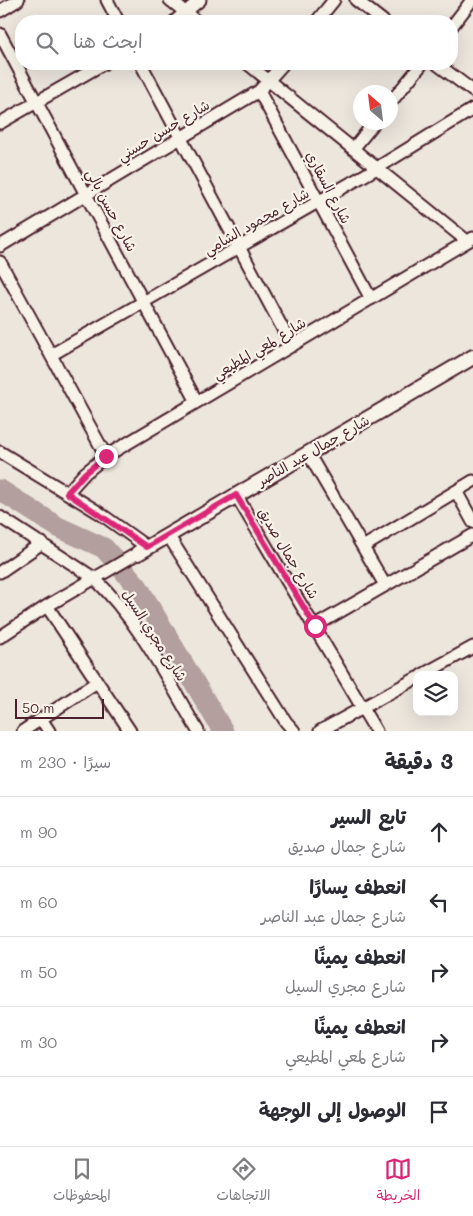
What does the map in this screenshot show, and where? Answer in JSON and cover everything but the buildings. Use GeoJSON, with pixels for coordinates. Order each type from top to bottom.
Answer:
{"type":"FeatureCollection","features":[{"type":"Feature","properties":{"kind":"street"},"geometry":{"type":"LineString","coordinates":[[0,11],[18,0]]}},
{"type":"Feature","properties":{"kind":"street"},"geometry":{"type":"LineString","coordinates":[[107,0],[115,15]]}},
{"type":"Feature","properties":{"kind":"street"},"geometry":{"type":"LineString","coordinates":[[170,0],[188,15]]}},
{"type":"Feature","properties":{"kind":"street"},"geometry":{"type":"LineString","coordinates":[[183,15],[200,0]]}},
{"type":"Feature","properties":{"kind":"street"},"geometry":{"type":"LineString","coordinates":[[322,15],[334,0]]}},
{"type":"Feature","properties":{"kind":"street"},"geometry":{"type":"LineString","coordinates":[[356,0],[375,15]]}},
{"type":"Feature","properties":{"kind":"street"},"geometry":{"type":"LineString","coordinates":[[458,18],[472,0]]}},
{"type":"Feature","properties":{"kind":"street","name":"شارع حسن بالي"},"geometry":{"type":"LineString","coordinates":[[0,34],[15,62]]}},
{"type":"Feature","properties":{"kind":"street","name":"شارع حسن بالي"},"geometry":{"type":"LineString","coordinates":[[20,70],[197,402]]}},
{"type":"Feature","properties":{"kind":"street"},"geometry":{"type":"LineString","coordinates":[[0,124],[93,70]]}},
{"type":"Feature","properties":{"kind":"street"},"geometry":{"type":"LineString","coordinates":[[144,70],[292,346]]}},
{"type":"Feature","properties":{"kind":"street"},"geometry":{"type":"LineString","coordinates":[[255,70],[470,240]]}},
{"type":"Feature","properties":{"kind":"street","name":"شارع حسن حسني"},"geometry":{"type":"LineString","coordinates":[[0,246],[259,90],[278,70]]}},
{"type":"Feature","properties":{"kind":"street"},"geometry":{"type":"LineString","coordinates":[[398,93],[417,70]]}},
{"type":"Feature","properties":{"kind":"street"},"geometry":{"type":"LineString","coordinates":[[445,70],[473,91]]}},
{"type":"Feature","properties":{"kind":"street","name":"شارع السقاري"},"geometry":{"type":"LineString","coordinates":[[259,90],[371,299]]}},
{"type":"Feature","properties":{"kind":"street","name":"شارع محمود الشامي"},"geometry":{"type":"LineString","coordinates":[[51,355],[320,202],[473,109]]}},
{"type":"Feature","properties":{"kind":"street"},"geometry":{"type":"LineString","coordinates":[[353,149],[368,130]]}},
{"type":"Feature","properties":{"kind":"street","name":"شارع لمعي المطيعي"},"geometry":{"type":"LineString","coordinates":[[67,493],[85,473],[106,456],[470,240]]}},
{"type":"Feature","properties":{"kind":"street"},"geometry":{"type":"LineString","coordinates":[[0,262],[106,456]]}},
{"type":"Feature","properties":{"kind":"street","name":"شارع جمال عبد الناصر"},"geometry":{"type":"LineString","coordinates":[[0,637],[99,575],[473,357]]}},
{"type":"Feature","properties":{"kind":"street"},"geometry":{"type":"LineString","coordinates":[[0,452],[67,493],[143,550]]}},
{"type":"Feature","properties":{"kind":"street"},"geometry":{"type":"LineString","coordinates":[[308,453],[385,586]]}},
{"type":"Feature","properties":{"kind":"street"},"geometry":{"type":"LineString","coordinates":[[363,547],[473,481]]}},
{"type":"Feature","properties":{"kind":"street"},"geometry":{"type":"LineString","coordinates":[[456,491],[473,522]]}},
{"type":"Feature","properties":{"kind":"street","name":"شارع جمال صديق"},"geometry":{"type":"LineString","coordinates":[[236,495],[364,707],[376,731]]}},
{"type":"Feature","properties":{"kind":"street","name":"شارع مجري السيل"},"geometry":{"type":"LineString","coordinates":[[2,521],[99,575],[130,619],[198,731]]}},
{"type":"Feature","properties":{"kind":"street"},"geometry":{"type":"LineString","coordinates":[[168,535],[286,722],[294,731]]}},
{"type":"Feature","properties":{"kind":"street"},"geometry":{"type":"LineString","coordinates":[[315,626],[473,536]]}},
{"type":"Feature","properties":{"kind":"street"},"geometry":{"type":"LineString","coordinates":[[0,572],[42,543]]}},
{"type":"Feature","properties":{"kind":"street"},"geometry":{"type":"LineString","coordinates":[[47,606],[130,731]]}},
{"type":"Feature","properties":{"kind":"street"},"geometry":{"type":"LineString","coordinates":[[429,671],[473,647]]}},
{"type":"Feature","properties":{"kind":"street"},"geometry":{"type":"LineString","coordinates":[[320,731],[413,680]]}},
{"type":"Feature","properties":{"kind":"street"},"geometry":{"type":"LineString","coordinates":[[23,731],[97,682]]}},
{"type":"Feature","properties":{"kind":"street"},"geometry":{"type":"LineString","coordinates":[[40,719],[49,731]]}},
{"type":"Feature","properties":{"kind":"waterway"},"geometry":{"type":"LineString","coordinates":[[0,490],[58,527],[104,548],[138,587],[223,731]]}},
{"type":"Feature","properties":{"kind":"route"},"geometry":{"type":"LineString","coordinates":[[106,456],[85,473],[67,493],[128,532],[147,547],[236,495],[315,626]]}}]}
